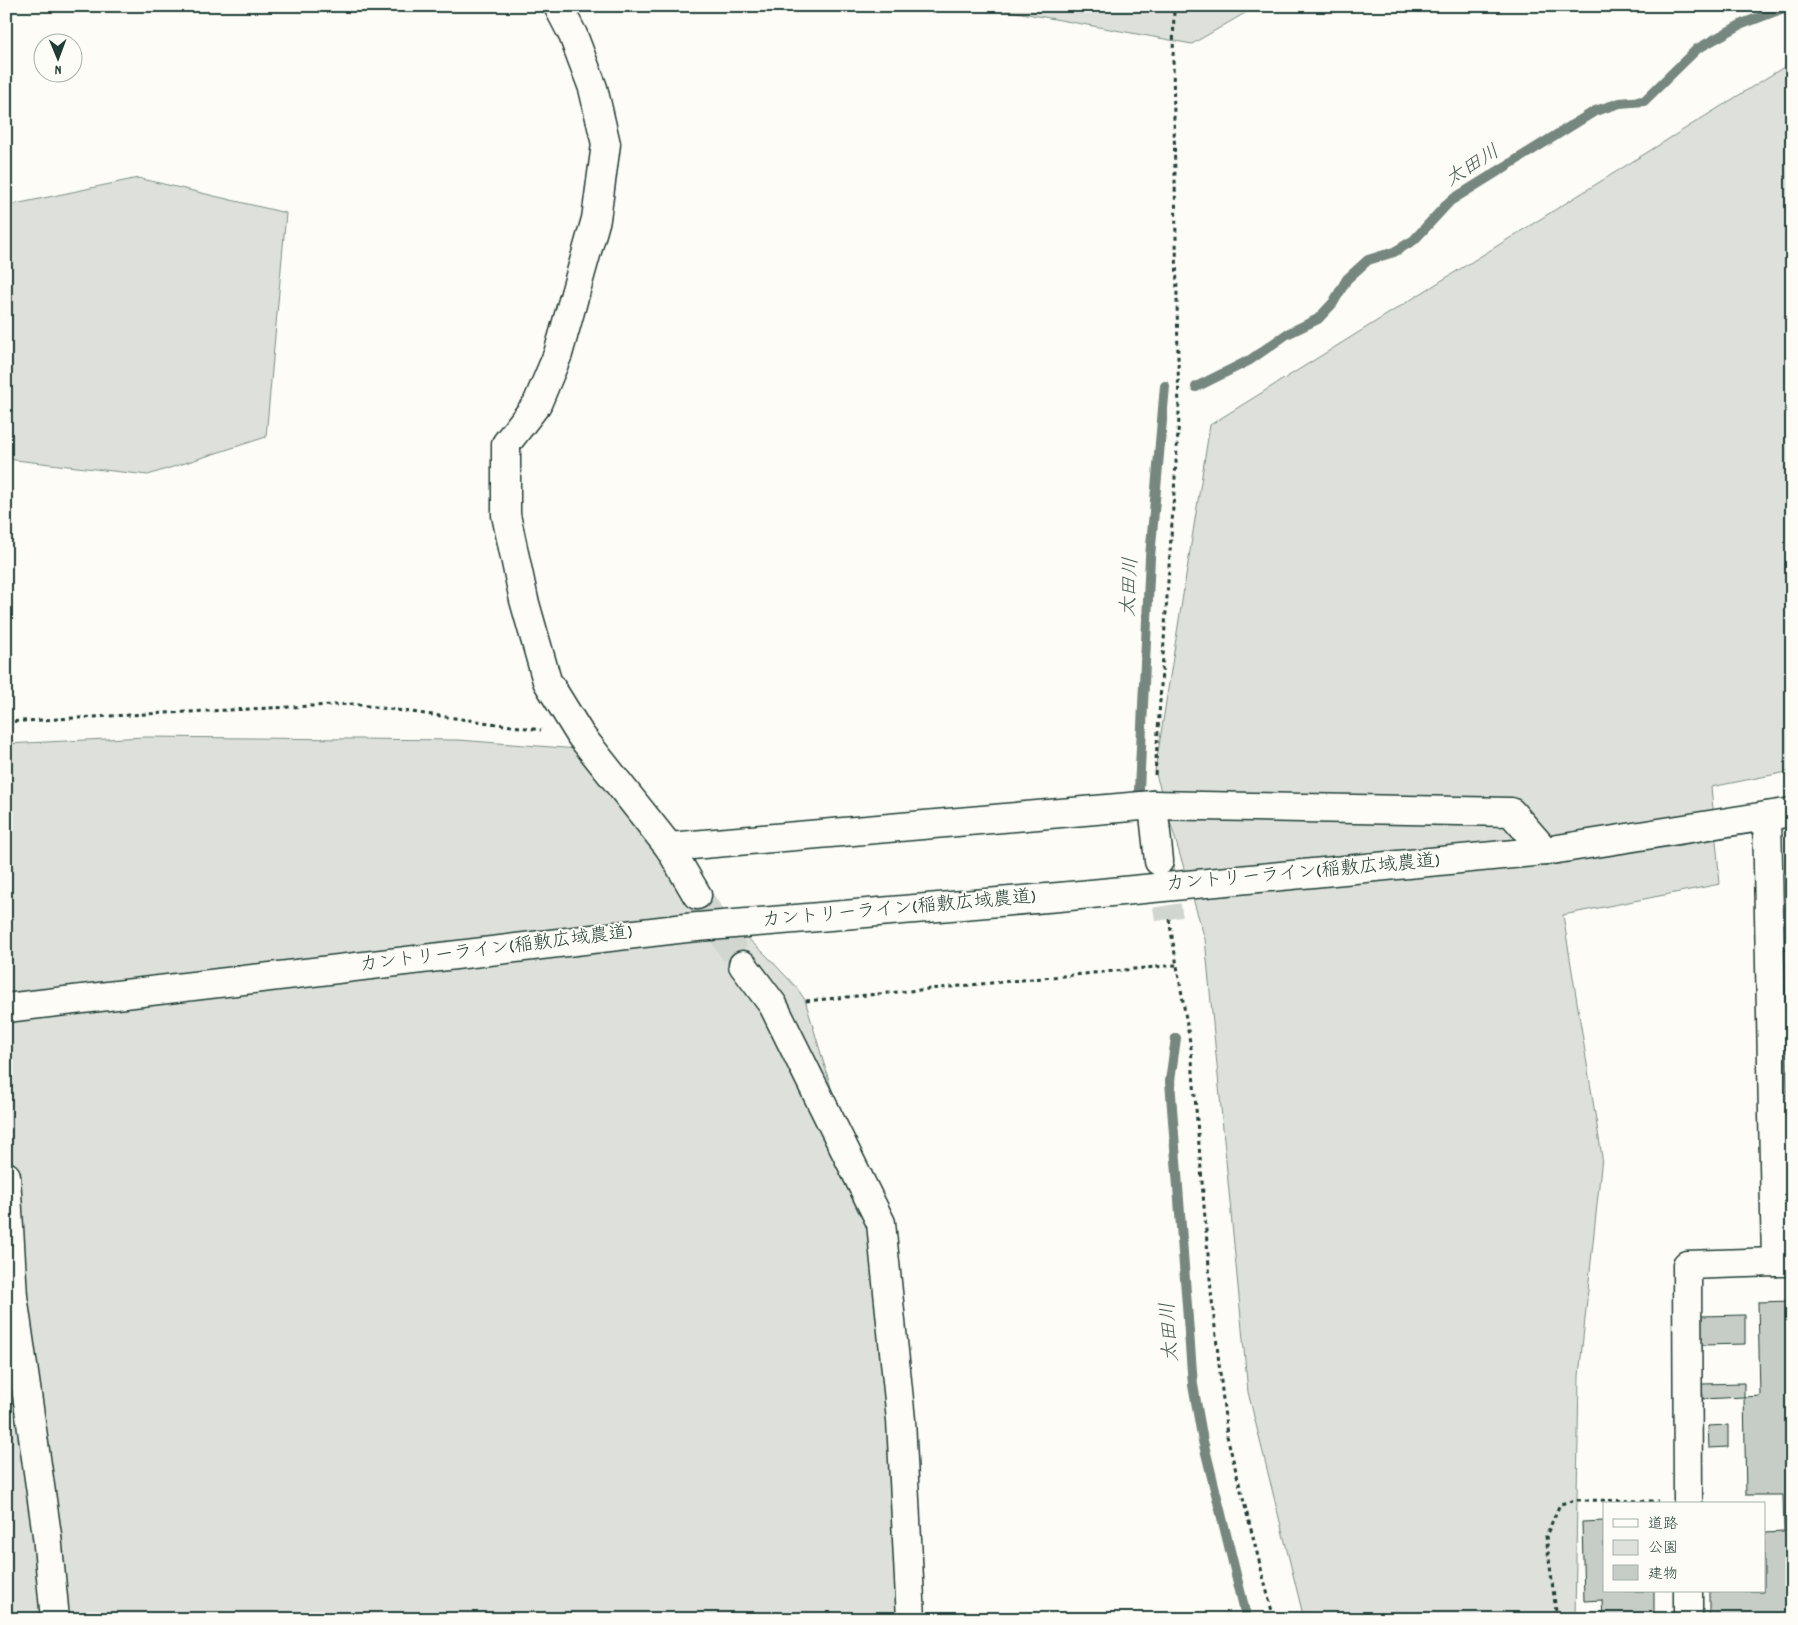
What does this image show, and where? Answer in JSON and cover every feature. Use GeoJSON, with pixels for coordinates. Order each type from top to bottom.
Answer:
{"type":"FeatureCollection","features":[{"type":"Feature","properties":{"kind":"street"},"geometry":{"type":"LineString","coordinates":[[558,6],[573,35],[593,88],[606,144],[596,219],[558,354],[537,404],[506,444],[506,515],[524,600],[547,682],[581,736],[669,847],[697,895]]}},
{"type":"Feature","properties":{"kind":"street"},"geometry":{"type":"LineString","coordinates":[[669,847],[1153,805],[1511,812],[1545,851]]}},
{"type":"Feature","properties":{"kind":"street"},"geometry":{"type":"LineString","coordinates":[[1153,805],[1159,861]]}},
{"type":"Feature","properties":{"kind":"street"},"geometry":{"type":"LineString","coordinates":[[1688,1502],[1687,1265],[1784,1262],[1780,814]]}},
{"type":"Feature","properties":{"kind":"street","name":"カントリーライン(稲敷広域農道)"},"geometry":{"type":"LineString","coordinates":[[6,1008],[686,928],[1059,897],[1545,851],[1780,814]]}},
{"type":"Feature","properties":{"kind":"street"},"geometry":{"type":"LineString","coordinates":[[743,965],[773,1005],[881,1223],[901,1420],[911,1619]]}},
{"type":"Feature","properties":{"kind":"street"},"geometry":{"type":"LineString","coordinates":[[6,1176],[13,1296],[47,1535],[55,1619]]}},
{"type":"Feature","properties":{"kind":"street"},"geometry":{"type":"LineString","coordinates":[[1688,1592],[1688,1619]]}},
{"type":"Feature","properties":{"kind":"path"},"geometry":{"type":"LineString","coordinates":[[1153,805],[1178,418],[1173,59],[1174,6]]}},
{"type":"Feature","properties":{"kind":"path"},"geometry":{"type":"LineString","coordinates":[[6,722],[353,704],[581,736]]}},
{"type":"Feature","properties":{"kind":"path"},"geometry":{"type":"LineString","coordinates":[[1169,919],[1191,1048],[1211,1291],[1227,1436],[1274,1619]]}},
{"type":"Feature","properties":{"kind":"path"},"geometry":{"type":"LineString","coordinates":[[773,1005],[1176,965]]}},
{"type":"Feature","properties":{"kind":"path"},"geometry":{"type":"LineString","coordinates":[[1557,1619],[1546,1536],[1560,1504],[1577,1500],[1688,1502]]}},
{"type":"Feature","properties":{"kind":"green space"},"geometry":{"type":"Polygon","coordinates":[[[983,6],[1257,6],[1192,44],[983,6]]]}},
{"type":"Feature","properties":{"kind":"green space"},"geometry":{"type":"Polygon","coordinates":[[[1792,62],[1792,771],[1711,787],[1720,884],[1563,915],[1602,1157],[1579,1376],[1575,1619],[1304,1619],[1248,1392],[1205,939],[1155,771],[1210,425],[1792,62]]]}},
{"type":"Feature","properties":{"kind":"green space"},"geometry":{"type":"Polygon","coordinates":[[[138,178],[286,213],[266,437],[148,475],[6,459],[6,206],[138,178]]]}},
{"type":"Feature","properties":{"kind":"green space"},"geometry":{"type":"Polygon","coordinates":[[[145,737],[458,740],[578,749],[657,855],[767,956],[797,988],[805,1000],[872,1225],[894,1422],[902,1619],[6,1619],[6,744],[145,737]]]}},
{"type":"Feature","properties":{"kind":"building"},"geometry":{"type":"Polygon","coordinates":[[[1792,1301],[1792,1619],[1709,1619],[1709,1592],[1766,1592],[1766,1533],[1784,1532],[1783,1495],[1746,1495],[1744,1397],[1760,1396],[1758,1302],[1792,1301]]]}},
{"type":"Feature","properties":{"kind":"building"},"geometry":{"type":"Polygon","coordinates":[[[1745,1315],[1745,1344],[1701,1345],[1701,1316],[1745,1315]]]}},
{"type":"Feature","properties":{"kind":"building"},"geometry":{"type":"Polygon","coordinates":[[[1744,1383],[1744,1397],[1703,1399],[1702,1384],[1744,1383]]]}},
{"type":"Feature","properties":{"kind":"building"},"geometry":{"type":"Polygon","coordinates":[[[1728,1425],[1728,1447],[1709,1448],[1708,1426],[1728,1425]]]}},
{"type":"Feature","properties":{"kind":"building"},"geometry":{"type":"Polygon","coordinates":[[[1603,1521],[1603,1592],[1654,1592],[1654,1619],[1603,1619],[1602,1600],[1584,1601],[1582,1522],[1603,1521]]]}},
{"type":"Feature","properties":{"kind":"waterway","name":"太田川"},"geometry":{"type":"LineString","coordinates":[[1196,387],[1250,360],[1287,334],[1318,319],[1333,303],[1347,279],[1368,260],[1394,252],[1414,240],[1450,201],[1595,111],[1620,103],[1644,101],[1697,49],[1742,24],[1789,6]]}},
{"type":"Feature","properties":{"kind":"waterway","name":"太田川"},"geometry":{"type":"LineString","coordinates":[[1139,790],[1150,557],[1165,386]]}},
{"type":"Feature","properties":{"kind":"waterway","name":"太田川"},"geometry":{"type":"LineString","coordinates":[[1176,1038],[1170,1081],[1193,1385],[1203,1441],[1247,1619]]}},
{"type":"Feature","properties":{"kind":"tunnel"},"geometry":{"type":"LineString","coordinates":[[1160,864],[1169,919]]}},
{"type":"Feature","properties":{"kind":"tunnel"},"geometry":{"type":"LineString","coordinates":[[697,895],[743,965]]}}]}
